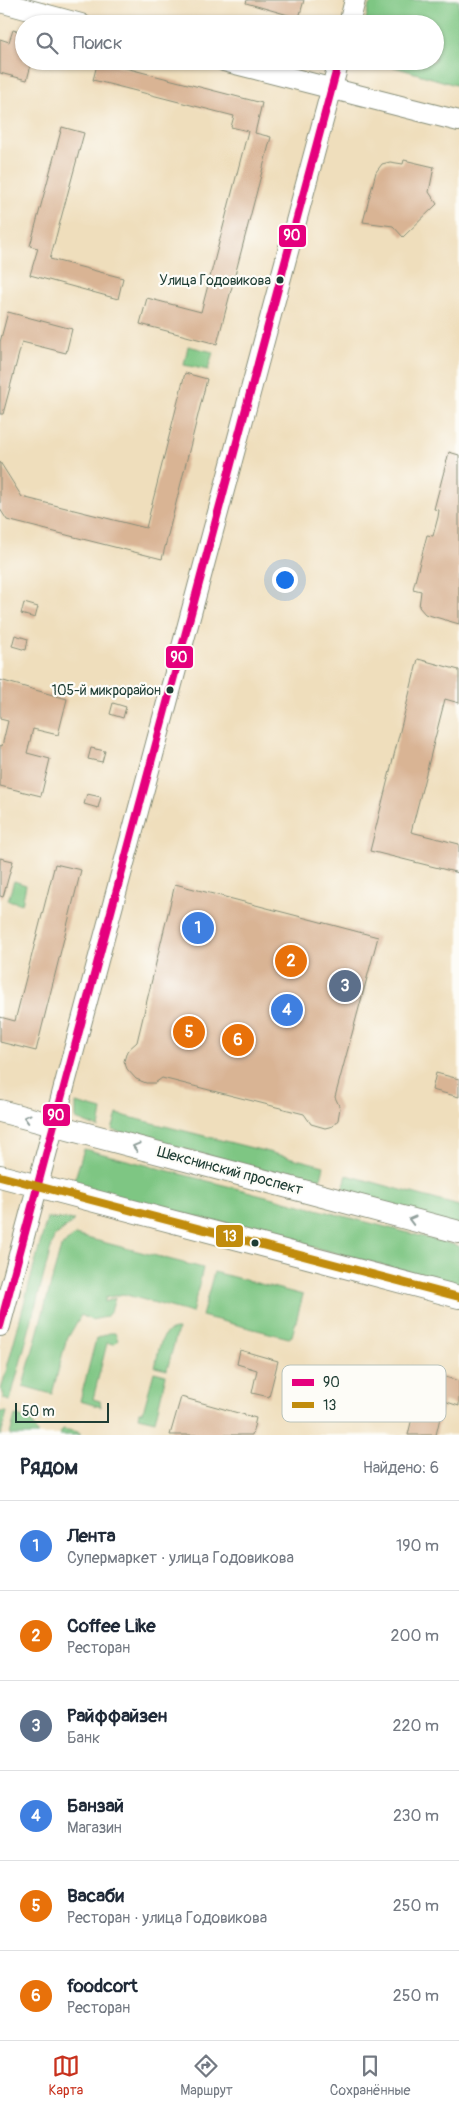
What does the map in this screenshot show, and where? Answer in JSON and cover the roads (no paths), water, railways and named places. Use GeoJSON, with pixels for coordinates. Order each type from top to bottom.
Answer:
{"type":"FeatureCollection","features":[{"type":"Feature","properties":{"kind":"main road","name":"Шекснинский проспект"},"geometry":{"type":"LineString","coordinates":[[0,1110],[459,1232]]}},
{"type":"Feature","properties":{"kind":"main road"},"geometry":{"type":"LineString","coordinates":[[0,1176],[459,1297]]}},
{"type":"Feature","properties":{"kind":"street"},"geometry":{"type":"LineString","coordinates":[[351,15],[355,0]]}},
{"type":"Feature","properties":{"kind":"street"},"geometry":{"type":"LineString","coordinates":[[0,2],[48,15]]}},
{"type":"Feature","properties":{"kind":"street"},"geometry":{"type":"LineString","coordinates":[[259,70],[459,121]]}},
{"type":"Feature","properties":{"kind":"street"},"geometry":{"type":"LineString","coordinates":[[0,1326],[337,70]]}},
{"type":"Feature","properties":{"kind":"place","name":"Улица Годовикова"},"geometry":{"type":"Point","coordinates":[280,280]}},
{"type":"Feature","properties":{"kind":"place","name":"105-й микрорайон"},"geometry":{"type":"Point","coordinates":[170,690]}},
{"type":"Feature","properties":{"kind":"place","name":"Лента"},"geometry":{"type":"Point","coordinates":[198,928]}},
{"type":"Feature","properties":{"kind":"place","name":"Coffee Like"},"geometry":{"type":"Point","coordinates":[291,961]}},
{"type":"Feature","properties":{"kind":"place","name":"Райффайзен"},"geometry":{"type":"Point","coordinates":[345,986]}},
{"type":"Feature","properties":{"kind":"place","name":"Банзай"},"geometry":{"type":"Point","coordinates":[287,1010]}},
{"type":"Feature","properties":{"kind":"place","name":"Васаби"},"geometry":{"type":"Point","coordinates":[189,1032]}},
{"type":"Feature","properties":{"kind":"place","name":"foodcort"},"geometry":{"type":"Point","coordinates":[238,1040]}}]}
